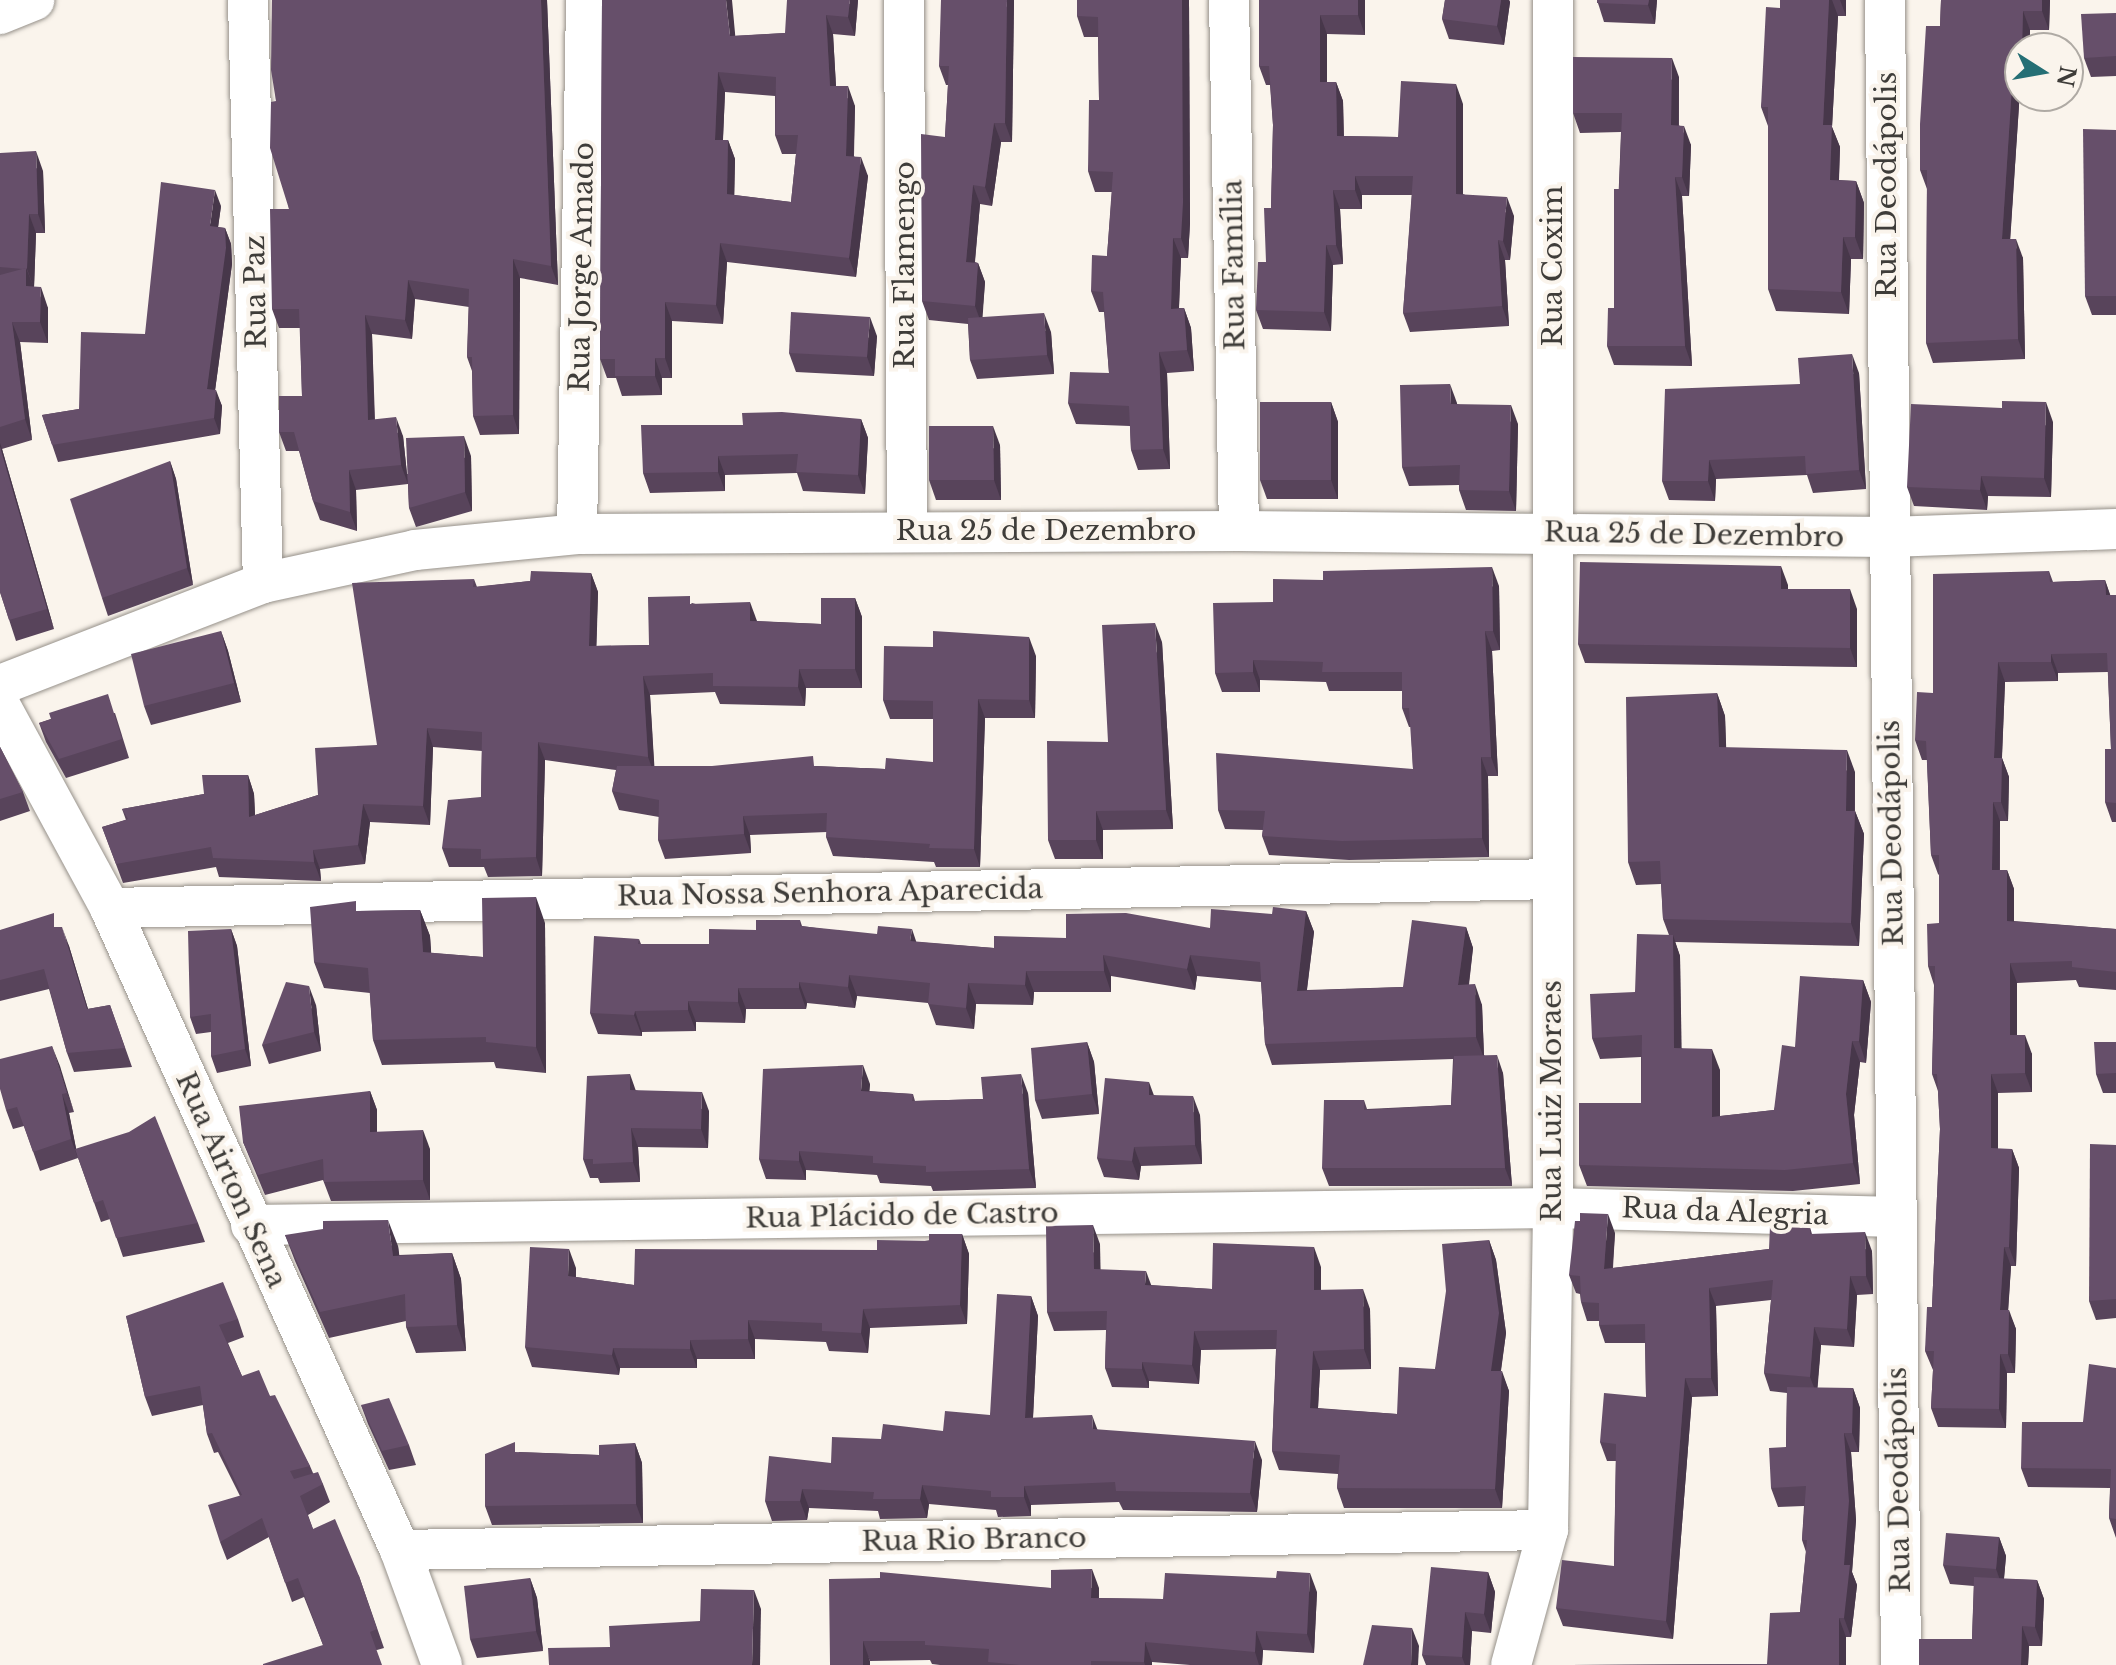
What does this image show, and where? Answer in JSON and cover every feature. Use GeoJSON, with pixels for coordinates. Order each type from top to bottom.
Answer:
{"type":"FeatureCollection","features":[{"type":"Feature","properties":{"kind":"street"},"geometry":{"type":"LineString","coordinates":[[0,14],[34,0]]}},
{"type":"Feature","properties":{"kind":"street","name":"Rua Paz"},"geometry":{"type":"LineString","coordinates":[[248,0],[263,583]]}},
{"type":"Feature","properties":{"kind":"street","name":"Rua Jorge Amado"},"geometry":{"type":"LineString","coordinates":[[577,534],[586,0]]}},
{"type":"Feature","properties":{"kind":"street","name":"Rua Flamengo"},"geometry":{"type":"LineString","coordinates":[[904,0],[907,531]]}},
{"type":"Feature","properties":{"kind":"street","name":"Rua Família"},"geometry":{"type":"LineString","coordinates":[[1229,0],[1239,531]]}},
{"type":"Feature","properties":{"kind":"street","name":"Rua Coxim"},"geometry":{"type":"LineString","coordinates":[[1553,0],[1553,533]]}},
{"type":"Feature","properties":{"kind":"street","name":"Rua Deodápolis"},"geometry":{"type":"LineString","coordinates":[[1885,0],[1901,1665]]}},
{"type":"Feature","properties":{"kind":"street","name":"Rua 25 de Dezembro"},"geometry":{"type":"LineString","coordinates":[[0,685],[263,583],[415,550],[577,534],[1239,531],[1889,537],[2116,529]]}},
{"type":"Feature","properties":{"kind":"street","name":"Rua Luiz Moraes"},"geometry":{"type":"LineString","coordinates":[[1511,1665],[1548,1530],[1553,1208],[1550,879],[1553,533]]}},
{"type":"Feature","properties":{"kind":"street","name":"Rua Airton Sena"},"geometry":{"type":"LineString","coordinates":[[0,705],[110,908],[400,1550],[442,1665]]}},
{"type":"Feature","properties":{"kind":"street","name":"Rua Nossa Senhora Aparecida"},"geometry":{"type":"LineString","coordinates":[[110,908],[1550,879]]}},
{"type":"Feature","properties":{"kind":"street","name":"Rua da Alegria"},"geometry":{"type":"LineString","coordinates":[[1553,1208],[1897,1217]]}},
{"type":"Feature","properties":{"kind":"street","name":"Rua Plácido de Castro"},"geometry":{"type":"LineString","coordinates":[[251,1225],[1553,1208]]}},
{"type":"Feature","properties":{"kind":"street","name":"Rua Rio Branco"},"geometry":{"type":"LineString","coordinates":[[400,1550],[1548,1530]]}},
{"type":"Feature","properties":{"kind":"building"},"geometry":{"type":"Polygon","coordinates":[[[272,0],[541,0],[551,266],[513,259],[513,415],[473,416],[472,357],[467,357],[469,289],[408,280],[405,320],[365,315],[368,420],[396,417],[401,465],[349,470],[350,512],[313,501],[294,432],[279,432],[279,396],[302,396],[299,309],[272,309],[270,209],[289,209],[270,148],[271,102],[276,101],[271,70],[272,0]]]}},
{"type":"Feature","properties":{"kind":"building"},"geometry":{"type":"Polygon","coordinates":[[[602,0],[726,0],[730,36],[785,33],[787,0],[850,0],[848,17],[826,15],[830,86],[848,86],[846,156],[861,157],[849,258],[720,243],[716,305],[665,302],[665,358],[655,358],[655,376],[615,376],[615,359],[600,359],[602,0]],[[718,72],[715,140],[728,140],[727,194],[791,202],[798,135],[775,135],[776,77],[718,72]]]}},
{"type":"Feature","properties":{"kind":"building"},"geometry":{"type":"Polygon","coordinates":[[[941,0],[1007,0],[1005,123],[994,123],[985,187],[973,185],[966,262],[978,263],[975,306],[922,301],[921,134],[945,137],[949,66],[939,66],[941,0]]]}},
{"type":"Feature","properties":{"kind":"building"},"geometry":{"type":"Polygon","coordinates":[[[1077,0],[1182,0],[1183,203],[1181,238],[1173,238],[1171,309],[1184,308],[1187,350],[1159,352],[1163,449],[1131,450],[1129,406],[1068,403],[1070,372],[1109,373],[1103,292],[1091,291],[1092,255],[1107,256],[1113,172],[1088,171],[1089,100],[1099,100],[1098,17],[1077,16],[1077,0]]]}},
{"type":"Feature","properties":{"kind":"building"},"geometry":{"type":"Polygon","coordinates":[[[1259,0],[1358,0],[1358,15],[1320,15],[1320,82],[1336,82],[1337,136],[1398,137],[1401,81],[1456,84],[1456,194],[1507,197],[1503,241],[1498,240],[1502,306],[1403,313],[1413,176],[1355,176],[1355,190],[1333,190],[1336,245],[1326,245],[1324,312],[1256,310],[1258,262],[1266,262],[1264,208],[1271,208],[1273,125],[1269,66],[1259,66],[1259,0]]]}},
{"type":"Feature","properties":{"kind":"building"},"geometry":{"type":"Polygon","coordinates":[[[1445,0],[1501,0],[1497,26],[1442,19],[1445,0]]]}},
{"type":"Feature","properties":{"kind":"building"},"geometry":{"type":"Polygon","coordinates":[[[1597,0],[1649,0],[1648,5],[1597,3],[1597,0]]]}},
{"type":"Feature","properties":{"kind":"building"},"geometry":{"type":"Polygon","coordinates":[[[1780,0],[1829,0],[1823,125],[1832,125],[1830,180],[1856,181],[1855,237],[1843,237],[1841,292],[1768,289],[1768,107],[1761,107],[1766,7],[1780,8],[1780,0]]]}},
{"type":"Feature","properties":{"kind":"building"},"geometry":{"type":"Polygon","coordinates":[[[1941,0],[2042,0],[2042,11],[2023,11],[2022,32],[2004,32],[2004,112],[2010,112],[2002,239],[2016,239],[2018,339],[1926,343],[1927,170],[1920,170],[1920,124],[1926,26],[1940,26],[1941,0]]]}},
{"type":"Feature","properties":{"kind":"building"},"geometry":{"type":"Polygon","coordinates":[[[2116,13],[2116,56],[2084,58],[2081,14],[2116,13]]]}},
{"type":"Feature","properties":{"kind":"building"},"geometry":{"type":"Polygon","coordinates":[[[1573,57],[1672,58],[1671,125],[1684,126],[1682,177],[1675,177],[1685,346],[1607,346],[1608,308],[1614,308],[1614,189],[1619,189],[1622,113],[1573,113],[1573,57]]]}},
{"type":"Feature","properties":{"kind":"building"},"geometry":{"type":"Polygon","coordinates":[[[2083,129],[2116,130],[2116,296],[2085,296],[2083,129]]]}},
{"type":"Feature","properties":{"kind":"building"},"geometry":{"type":"Polygon","coordinates":[[[36,151],[38,214],[29,214],[27,269],[0,267],[0,153],[36,151]]]}},
{"type":"Feature","properties":{"kind":"building"},"geometry":{"type":"Polygon","coordinates":[[[161,182],[215,190],[210,226],[225,228],[226,248],[207,389],[216,390],[214,418],[52,445],[42,415],[79,409],[81,332],[145,334],[161,182]]]}},
{"type":"Feature","properties":{"kind":"building"},"geometry":{"type":"Polygon","coordinates":[[[26,268],[26,286],[41,287],[40,322],[12,322],[25,419],[0,427],[0,275],[26,268]]]}},
{"type":"Feature","properties":{"kind":"building"},"geometry":{"type":"Polygon","coordinates":[[[791,312],[870,317],[867,357],[789,353],[791,312]]]}},
{"type":"Feature","properties":{"kind":"building"},"geometry":{"type":"Polygon","coordinates":[[[1044,313],[1047,355],[970,360],[968,318],[1044,313]]]}},
{"type":"Feature","properties":{"kind":"building"},"geometry":{"type":"Polygon","coordinates":[[[1852,354],[1859,470],[1806,474],[1805,456],[1709,460],[1708,481],[1662,481],[1665,389],[1800,384],[1798,358],[1852,354]]]}},
{"type":"Feature","properties":{"kind":"building"},"geometry":{"type":"Polygon","coordinates":[[[1450,384],[1451,404],[1511,405],[1509,491],[1459,490],[1460,465],[1402,467],[1400,385],[1450,384]]]}},
{"type":"Feature","properties":{"kind":"building"},"geometry":{"type":"Polygon","coordinates":[[[2002,401],[2046,402],[2044,478],[1981,476],[1980,490],[1907,487],[1911,404],[2002,408],[2002,401]]]}},
{"type":"Feature","properties":{"kind":"building"},"geometry":{"type":"Polygon","coordinates":[[[1260,402],[1331,402],[1331,480],[1260,480],[1260,402]]]}},
{"type":"Feature","properties":{"kind":"building"},"geometry":{"type":"Polygon","coordinates":[[[782,412],[861,419],[858,475],[796,472],[798,454],[718,456],[718,472],[643,473],[641,425],[743,425],[742,413],[782,412]]]}},
{"type":"Feature","properties":{"kind":"building"},"geometry":{"type":"Polygon","coordinates":[[[929,426],[993,426],[994,480],[929,480],[929,426]]]}},
{"type":"Feature","properties":{"kind":"building"},"geometry":{"type":"Polygon","coordinates":[[[464,436],[465,492],[409,508],[406,438],[464,436]]]}},
{"type":"Feature","properties":{"kind":"building"},"geometry":{"type":"Polygon","coordinates":[[[0,447],[47,609],[9,620],[0,592],[0,447]]]}},
{"type":"Feature","properties":{"kind":"building"},"geometry":{"type":"Polygon","coordinates":[[[170,461],[187,568],[102,598],[70,499],[170,461]]]}},
{"type":"Feature","properties":{"kind":"building"},"geometry":{"type":"Polygon","coordinates":[[[1580,562],[1781,566],[1781,589],[1850,589],[1850,648],[1578,644],[1580,562]]]}},
{"type":"Feature","properties":{"kind":"building"},"geometry":{"type":"Polygon","coordinates":[[[1492,567],[1493,631],[1485,631],[1491,757],[1481,757],[1482,838],[1342,841],[1262,836],[1265,811],[1218,810],[1216,753],[1413,769],[1409,708],[1402,708],[1402,672],[1322,672],[1323,662],[1253,660],[1253,672],[1215,673],[1213,603],[1273,602],[1273,579],[1323,580],[1323,571],[1492,567]]]}},
{"type":"Feature","properties":{"kind":"building"},"geometry":{"type":"Polygon","coordinates":[[[531,571],[591,573],[589,646],[649,645],[648,597],[690,596],[690,604],[750,602],[750,621],[821,624],[821,598],[855,598],[855,669],[799,669],[798,687],[713,686],[713,673],[643,676],[648,757],[538,742],[536,857],[481,859],[481,849],[442,848],[448,800],[481,797],[482,732],[427,728],[423,806],[363,804],[358,845],[313,850],[314,862],[213,858],[211,847],[116,864],[102,827],[128,819],[122,809],[204,794],[202,775],[248,775],[249,817],[318,795],[315,748],[377,745],[352,583],[474,579],[473,587],[530,581],[531,571]]]}},
{"type":"Feature","properties":{"kind":"building"},"geometry":{"type":"Polygon","coordinates":[[[2049,571],[2050,582],[2105,580],[2106,595],[2116,595],[2116,803],[2105,802],[2105,749],[2111,749],[2107,653],[2051,654],[2051,662],[1998,662],[1994,758],[2002,758],[2001,802],[1993,802],[1992,870],[2007,870],[2007,921],[2116,929],[2116,972],[2072,967],[2072,961],[2010,963],[2010,1035],[2025,1035],[2025,1073],[1991,1074],[1991,1148],[2012,1149],[2009,1247],[2004,1247],[2000,1310],[2009,1310],[2008,1354],[2000,1354],[1999,1409],[1931,1408],[1934,1351],[1925,1351],[1927,1307],[1932,1307],[1940,1129],[1937,1074],[1932,1074],[1935,966],[1928,966],[1927,924],[1939,923],[1939,855],[1931,855],[1926,741],[1915,740],[1917,692],[1933,693],[1933,574],[2049,571]]]}},
{"type":"Feature","properties":{"kind":"building"},"geometry":{"type":"Polygon","coordinates":[[[1155,623],[1166,810],[1096,811],[1096,840],[1048,840],[1047,741],[1108,742],[1102,625],[1155,623]]]}},
{"type":"Feature","properties":{"kind":"building"},"geometry":{"type":"Polygon","coordinates":[[[221,631],[234,683],[144,706],[131,654],[221,631]]]}},
{"type":"Feature","properties":{"kind":"building"},"geometry":{"type":"Polygon","coordinates":[[[933,631],[1029,637],[1029,700],[978,699],[974,849],[929,848],[930,844],[826,837],[827,813],[743,816],[744,834],[658,840],[659,800],[612,791],[617,766],[712,766],[813,756],[814,766],[885,769],[886,758],[933,762],[933,701],[883,700],[884,646],[933,647],[933,631]]]}},
{"type":"Feature","properties":{"kind":"building"},"geometry":{"type":"Polygon","coordinates":[[[1717,693],[1719,747],[1847,750],[1846,811],[1855,811],[1851,923],[1663,919],[1660,861],[1628,862],[1626,697],[1717,693]]]}},
{"type":"Feature","properties":{"kind":"building"},"geometry":{"type":"Polygon","coordinates":[[[108,694],[122,739],[59,759],[39,723],[51,719],[49,713],[108,694]]]}},
{"type":"Feature","properties":{"kind":"building"},"geometry":{"type":"Polygon","coordinates":[[[0,747],[23,792],[0,799],[0,747]]]}},
{"type":"Feature","properties":{"kind":"building"},"geometry":{"type":"Polygon","coordinates":[[[536,897],[536,1047],[486,1042],[486,1037],[373,1040],[368,968],[314,962],[310,907],[356,901],[356,911],[420,910],[423,952],[483,957],[482,898],[536,897]]]}},
{"type":"Feature","properties":{"kind":"building"},"geometry":{"type":"Polygon","coordinates":[[[1273,907],[1306,911],[1297,991],[1403,987],[1412,920],[1466,927],[1458,985],[1475,984],[1476,1037],[1265,1044],[1260,962],[1190,955],[1187,969],[1103,955],[1104,971],[1026,971],[1025,985],[968,983],[966,1008],[928,1004],[930,983],[849,975],[848,987],[799,982],[799,988],[738,988],[738,1002],[688,1001],[688,1010],[635,1011],[634,1015],[590,1013],[594,936],[639,939],[638,944],[709,944],[709,929],[756,930],[756,920],[800,920],[800,926],[877,934],[878,926],[912,929],[910,941],[994,948],[994,936],[1066,938],[1066,914],[1126,913],[1210,928],[1211,909],[1272,914],[1273,907]]]}},
{"type":"Feature","properties":{"kind":"building"},"geometry":{"type":"Polygon","coordinates":[[[54,913],[54,927],[62,927],[87,1009],[110,1005],[125,1048],[67,1053],[44,969],[0,980],[0,930],[54,913]]]}},
{"type":"Feature","properties":{"kind":"building"},"geometry":{"type":"Polygon","coordinates":[[[231,929],[245,1049],[211,1056],[211,1014],[190,1017],[188,931],[231,929]]]}},
{"type":"Feature","properties":{"kind":"building"},"geometry":{"type":"Polygon","coordinates":[[[1637,934],[1673,935],[1674,1048],[1712,1049],[1712,1117],[1774,1110],[1782,1045],[1795,1047],[1800,976],[1863,980],[1859,1041],[1852,1041],[1846,1094],[1853,1163],[1785,1170],[1579,1165],[1579,1103],[1641,1103],[1642,1035],[1592,1038],[1590,994],[1635,992],[1637,934]]]}},
{"type":"Feature","properties":{"kind":"building"},"geometry":{"type":"Polygon","coordinates":[[[286,982],[309,986],[314,1032],[262,1045],[286,982]]]}},
{"type":"Feature","properties":{"kind":"building"},"geometry":{"type":"Polygon","coordinates":[[[1087,1042],[1092,1094],[1035,1100],[1031,1048],[1087,1042]]]}},
{"type":"Feature","properties":{"kind":"building"},"geometry":{"type":"Polygon","coordinates":[[[2094,1042],[2116,1042],[2116,1073],[2096,1074],[2094,1042]]]}},
{"type":"Feature","properties":{"kind":"building"},"geometry":{"type":"Polygon","coordinates":[[[52,1046],[67,1093],[62,1094],[71,1139],[33,1152],[17,1107],[6,1110],[0,1089],[0,1059],[52,1046]]]}},
{"type":"Feature","properties":{"kind":"building"},"geometry":{"type":"Polygon","coordinates":[[[1497,1055],[1505,1168],[1322,1168],[1324,1100],[1364,1100],[1364,1110],[1451,1105],[1454,1056],[1497,1055]]]}},
{"type":"Feature","properties":{"kind":"building"},"geometry":{"type":"Polygon","coordinates":[[[863,1065],[861,1091],[913,1094],[912,1101],[983,1099],[981,1077],[1021,1074],[1029,1169],[926,1172],[926,1166],[873,1163],[873,1156],[799,1151],[799,1161],[759,1159],[763,1069],[863,1065]]]}},
{"type":"Feature","properties":{"kind":"building"},"geometry":{"type":"Polygon","coordinates":[[[630,1074],[630,1090],[702,1092],[701,1129],[631,1128],[633,1162],[593,1164],[593,1159],[583,1159],[587,1076],[630,1074]]]}},
{"type":"Feature","properties":{"kind":"building"},"geometry":{"type":"Polygon","coordinates":[[[1105,1078],[1149,1082],[1149,1095],[1193,1096],[1195,1145],[1134,1147],[1132,1161],[1097,1158],[1105,1078]]]}},
{"type":"Feature","properties":{"kind":"building"},"geometry":{"type":"Polygon","coordinates":[[[370,1091],[370,1132],[423,1130],[423,1180],[324,1182],[323,1159],[258,1175],[243,1142],[239,1106],[370,1091]]]}},
{"type":"Feature","properties":{"kind":"building"},"geometry":{"type":"Polygon","coordinates":[[[155,1116],[198,1223],[116,1238],[103,1200],[94,1203],[75,1149],[129,1132],[155,1116]]]}},
{"type":"Feature","properties":{"kind":"building"},"geometry":{"type":"Polygon","coordinates":[[[2090,1144],[2116,1145],[2116,1299],[2089,1301],[2090,1144]]]}},
{"type":"Feature","properties":{"kind":"building"},"geometry":{"type":"Polygon","coordinates":[[[1580,1213],[1608,1214],[1604,1269],[1769,1249],[1770,1226],[1810,1227],[1810,1234],[1865,1232],[1866,1276],[1850,1276],[1847,1329],[1814,1327],[1810,1377],[1764,1373],[1773,1280],[1709,1288],[1711,1378],[1685,1378],[1666,1621],[1556,1608],[1562,1560],[1614,1566],[1616,1444],[1600,1442],[1604,1393],[1646,1397],[1645,1324],[1599,1325],[1599,1303],[1581,1302],[1580,1276],[1569,1275],[1575,1221],[1580,1221],[1580,1213]]]}},
{"type":"Feature","properties":{"kind":"building"},"geometry":{"type":"Polygon","coordinates":[[[388,1220],[393,1256],[452,1253],[457,1325],[406,1327],[405,1294],[320,1312],[285,1235],[323,1229],[323,1221],[388,1220]]]}},
{"type":"Feature","properties":{"kind":"building"},"geometry":{"type":"Polygon","coordinates":[[[1093,1225],[1094,1269],[1146,1271],[1145,1285],[1212,1289],[1213,1243],[1314,1247],[1314,1290],[1363,1289],[1364,1349],[1313,1351],[1310,1408],[1397,1414],[1399,1367],[1435,1369],[1446,1291],[1442,1244],[1489,1240],[1499,1313],[1491,1371],[1502,1371],[1495,1489],[1337,1488],[1340,1455],[1272,1451],[1277,1330],[1194,1331],[1192,1365],[1142,1362],[1142,1369],[1105,1368],[1107,1311],[1047,1312],[1046,1226],[1093,1225]]]}},
{"type":"Feature","properties":{"kind":"building"},"geometry":{"type":"Polygon","coordinates":[[[929,1234],[962,1234],[960,1305],[863,1309],[861,1333],[822,1331],[822,1323],[748,1320],[748,1339],[690,1340],[690,1349],[613,1348],[612,1355],[525,1347],[530,1247],[569,1249],[568,1276],[634,1285],[635,1249],[877,1250],[877,1240],[929,1241],[929,1234]]]}},
{"type":"Feature","properties":{"kind":"building"},"geometry":{"type":"Polygon","coordinates":[[[223,1282],[238,1319],[219,1325],[242,1376],[259,1370],[270,1396],[275,1395],[310,1466],[290,1471],[294,1479],[318,1472],[323,1484],[300,1496],[313,1529],[335,1519],[377,1629],[370,1632],[382,1665],[263,1665],[323,1645],[298,1578],[285,1583],[262,1518],[220,1542],[208,1505],[242,1495],[212,1433],[207,1434],[200,1386],[145,1397],[126,1316],[223,1282]]]}},
{"type":"Feature","properties":{"kind":"building"},"geometry":{"type":"Polygon","coordinates":[[[997,1294],[1031,1296],[1025,1418],[1092,1415],[1093,1429],[1255,1441],[1250,1493],[1116,1491],[1115,1482],[1024,1486],[1024,1497],[991,1497],[991,1491],[922,1485],[920,1499],[873,1499],[874,1492],[802,1489],[800,1501],[765,1501],[769,1456],[831,1463],[832,1437],[881,1439],[883,1424],[943,1431],[945,1411],[990,1415],[997,1294]]]}},
{"type":"Feature","properties":{"kind":"building"},"geometry":{"type":"Polygon","coordinates":[[[2089,1364],[2116,1368],[2116,1519],[2109,1518],[2111,1469],[2021,1468],[2022,1422],[2083,1422],[2089,1364]]]}},
{"type":"Feature","properties":{"kind":"building"},"geometry":{"type":"Polygon","coordinates":[[[1787,1387],[1853,1388],[1852,1433],[1844,1433],[1849,1501],[1844,1565],[1850,1565],[1844,1618],[1839,1618],[1839,1665],[1569,1665],[1767,1664],[1770,1613],[1800,1612],[1807,1540],[1802,1540],[1806,1486],[1771,1488],[1769,1448],[1786,1447],[1787,1387]]]}},
{"type":"Feature","properties":{"kind":"building"},"geometry":{"type":"Polygon","coordinates":[[[389,1398],[409,1445],[382,1451],[361,1405],[389,1398]]]}},
{"type":"Feature","properties":{"kind":"building"},"geometry":{"type":"Polygon","coordinates":[[[515,1442],[515,1452],[599,1455],[599,1445],[635,1443],[636,1504],[485,1506],[485,1454],[515,1442]]]}},
{"type":"Feature","properties":{"kind":"building"},"geometry":{"type":"Polygon","coordinates":[[[1946,1533],[1999,1537],[1996,1569],[1943,1565],[1946,1533]]]}},
{"type":"Feature","properties":{"kind":"building"},"geometry":{"type":"Polygon","coordinates":[[[1431,1567],[1488,1572],[1484,1614],[1465,1612],[1462,1657],[1422,1655],[1431,1567]]]}},
{"type":"Feature","properties":{"kind":"building"},"geometry":{"type":"Polygon","coordinates":[[[1092,1569],[1091,1598],[1163,1599],[1165,1573],[1276,1578],[1277,1571],[1310,1573],[1307,1634],[1256,1631],[1255,1652],[1145,1642],[1144,1662],[1091,1661],[1091,1665],[988,1662],[989,1649],[925,1645],[925,1641],[863,1641],[863,1665],[830,1665],[829,1579],[880,1578],[880,1572],[1051,1588],[1051,1570],[1092,1569]]]}},
{"type":"Feature","properties":{"kind":"building"},"geometry":{"type":"Polygon","coordinates":[[[1974,1577],[2037,1580],[2035,1627],[2022,1626],[2021,1665],[1919,1665],[1919,1639],[1972,1639],[1974,1577]]]}},
{"type":"Feature","properties":{"kind":"building"},"geometry":{"type":"Polygon","coordinates":[[[530,1578],[536,1631],[470,1639],[464,1586],[530,1578]]]}},
{"type":"Feature","properties":{"kind":"building"},"geometry":{"type":"Polygon","coordinates":[[[701,1589],[754,1590],[752,1665],[549,1665],[548,1648],[610,1647],[609,1626],[700,1621],[701,1589]]]}},
{"type":"Feature","properties":{"kind":"building"},"geometry":{"type":"Polygon","coordinates":[[[1372,1625],[1412,1628],[1411,1665],[1363,1665],[1372,1625]]]}}]}
